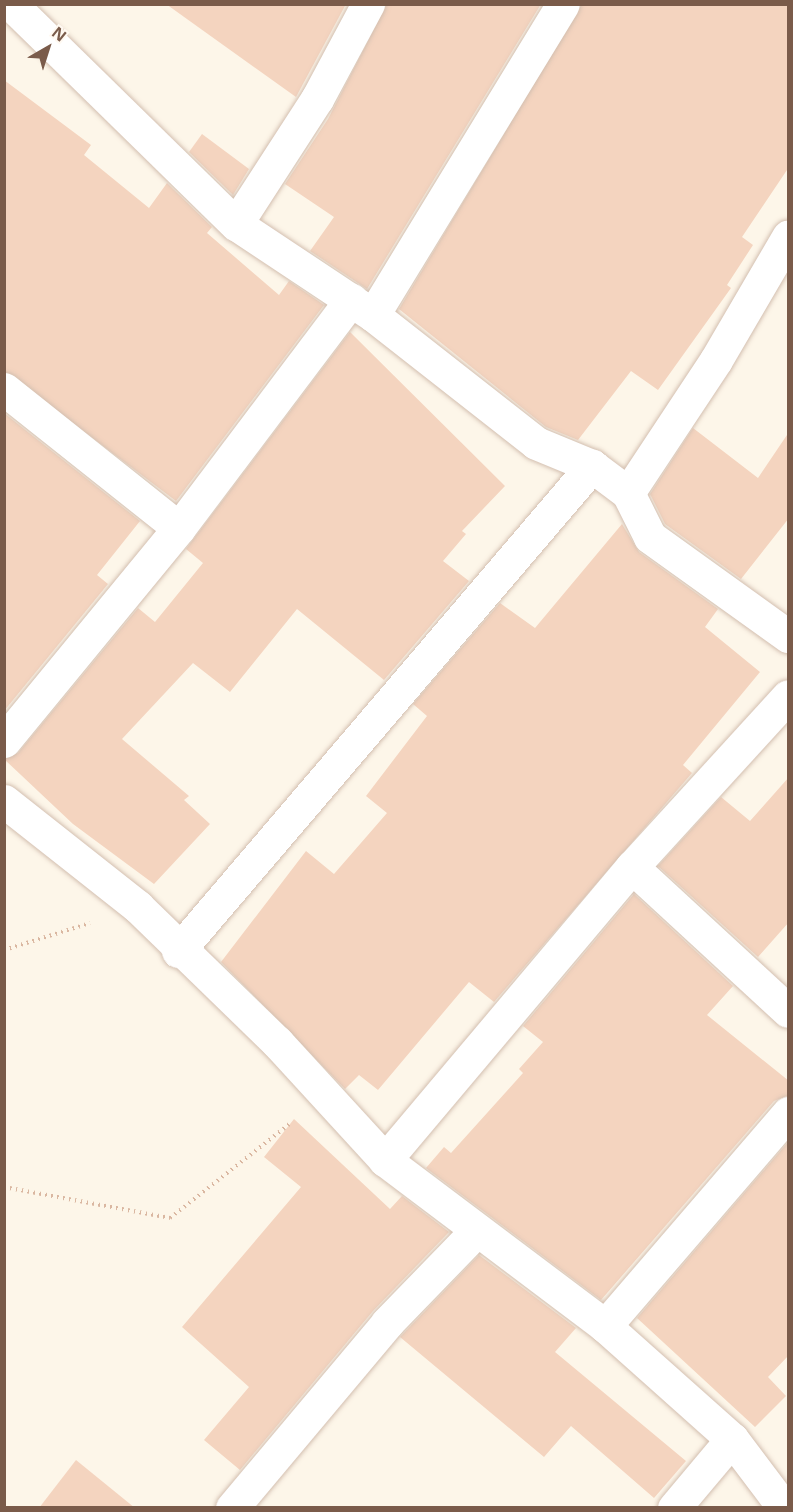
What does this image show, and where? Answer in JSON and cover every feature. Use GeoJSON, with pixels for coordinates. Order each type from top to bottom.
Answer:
{"type":"FeatureCollection","features":[{"type":"Feature","properties":{"kind":"street"},"geometry":{"type":"LineString","coordinates":[[236,224],[317,99],[368,4]]}},
{"type":"Feature","properties":{"kind":"street"},"geometry":{"type":"LineString","coordinates":[[4,741],[362,307],[563,4]]}},
{"type":"Feature","properties":{"kind":"street"},"geometry":{"type":"LineString","coordinates":[[24,9],[236,224],[362,307],[536,443],[592,466],[628,493],[650,537],[789,636]]}},
{"type":"Feature","properties":{"kind":"street"},"geometry":{"type":"LineString","coordinates":[[628,493],[716,360],[789,237]]}},
{"type":"Feature","properties":{"kind":"street"},"geometry":{"type":"LineString","coordinates":[[4,389],[179,528]]}},
{"type":"Feature","properties":{"kind":"street"},"geometry":{"type":"LineString","coordinates":[[178,951],[592,466]]}},
{"type":"Feature","properties":{"kind":"street"},"geometry":{"type":"LineString","coordinates":[[385,1161],[632,867],[789,696]]}},
{"type":"Feature","properties":{"kind":"street"},"geometry":{"type":"LineString","coordinates":[[4,801],[138,908],[178,951],[277,1042],[385,1161],[605,1326],[732,1439],[784,1508]]}},
{"type":"Feature","properties":{"kind":"street"},"geometry":{"type":"LineString","coordinates":[[632,867],[789,1011]]}},
{"type":"Feature","properties":{"kind":"street"},"geometry":{"type":"LineString","coordinates":[[605,1326],[789,1113]]}},
{"type":"Feature","properties":{"kind":"street"},"geometry":{"type":"LineString","coordinates":[[232,1508],[387,1323],[477,1230]]}},
{"type":"Feature","properties":{"kind":"street"},"geometry":{"type":"LineString","coordinates":[[674,1508],[732,1439]]}},
{"type":"Feature","properties":{"kind":"path"},"geometry":{"type":"LineString","coordinates":[[4,950],[138,908]]}},
{"type":"Feature","properties":{"kind":"path"},"geometry":{"type":"LineString","coordinates":[[4,1186],[170,1218],[297,1118]]}},
{"type":"Feature","properties":{"kind":"building"},"geometry":{"type":"Polygon","coordinates":[[[166,4],[346,4],[296,97],[166,4]]]}},
{"type":"Feature","properties":{"kind":"building"},"geometry":{"type":"Polygon","coordinates":[[[387,4],[541,4],[367,289],[310,251],[334,217],[285,184],[328,119],[387,4]]]}},
{"type":"Feature","properties":{"kind":"building"},"geometry":{"type":"Polygon","coordinates":[[[582,4],[789,4],[789,167],[742,237],[753,245],[727,285],[731,288],[658,390],[631,371],[578,440],[546,427],[399,309],[582,4]]]}},
{"type":"Feature","properties":{"kind":"building"},"geometry":{"type":"Polygon","coordinates":[[[4,80],[91,145],[84,155],[149,208],[167,183],[212,227],[207,233],[279,295],[289,281],[324,305],[176,501],[4,371],[4,80]]]}},
{"type":"Feature","properties":{"kind":"building"},"geometry":{"type":"Polygon","coordinates":[[[202,134],[249,169],[233,195],[189,152],[202,134]]]}},
{"type":"Feature","properties":{"kind":"building"},"geometry":{"type":"Polygon","coordinates":[[[350,332],[505,486],[462,531],[466,534],[443,561],[469,581],[384,680],[297,609],[230,692],[193,663],[122,739],[189,796],[184,800],[210,824],[154,884],[73,824],[4,759],[18,753],[138,608],[155,622],[203,563],[186,549],[350,332]]]}},
{"type":"Feature","properties":{"kind":"building"},"geometry":{"type":"Polygon","coordinates":[[[4,413],[140,521],[97,575],[108,584],[4,711],[4,413]]]}},
{"type":"Feature","properties":{"kind":"building"},"geometry":{"type":"Polygon","coordinates":[[[693,428],[758,478],[789,432],[789,518],[741,579],[665,524],[650,494],[693,428]]]}},
{"type":"Feature","properties":{"kind":"building"},"geometry":{"type":"Polygon","coordinates":[[[622,524],[639,552],[718,609],[705,627],[760,672],[683,765],[692,773],[494,1002],[469,982],[378,1090],[359,1075],[345,1089],[221,962],[306,851],[334,874],[387,813],[366,796],[427,716],[413,704],[500,603],[535,628],[622,524]]]}},
{"type":"Feature","properties":{"kind":"building"},"geometry":{"type":"Polygon","coordinates":[[[789,777],[789,922],[758,957],[658,866],[721,797],[750,821],[789,777]]]}},
{"type":"Feature","properties":{"kind":"building"},"geometry":{"type":"Polygon","coordinates":[[[634,894],[733,986],[707,1015],[789,1081],[789,1095],[774,1101],[601,1300],[426,1168],[444,1147],[451,1153],[523,1073],[519,1069],[543,1042],[523,1026],[634,894]]]}},
{"type":"Feature","properties":{"kind":"building"},"geometry":{"type":"Polygon","coordinates":[[[294,1119],[390,1209],[402,1196],[449,1232],[373,1311],[240,1470],[204,1440],[249,1387],[182,1327],[301,1187],[264,1157],[294,1119]]]}},
{"type":"Feature","properties":{"kind":"building"},"geometry":{"type":"Polygon","coordinates":[[[789,1141],[789,1355],[768,1377],[786,1396],[755,1427],[637,1318],[789,1141]]]}},
{"type":"Feature","properties":{"kind":"building"},"geometry":{"type":"Polygon","coordinates":[[[479,1255],[576,1328],[555,1352],[686,1461],[654,1498],[571,1426],[544,1457],[400,1337],[479,1255]]]}},
{"type":"Feature","properties":{"kind":"building"},"geometry":{"type":"Polygon","coordinates":[[[76,1460],[135,1508],[39,1508],[76,1460]]]}}]}
